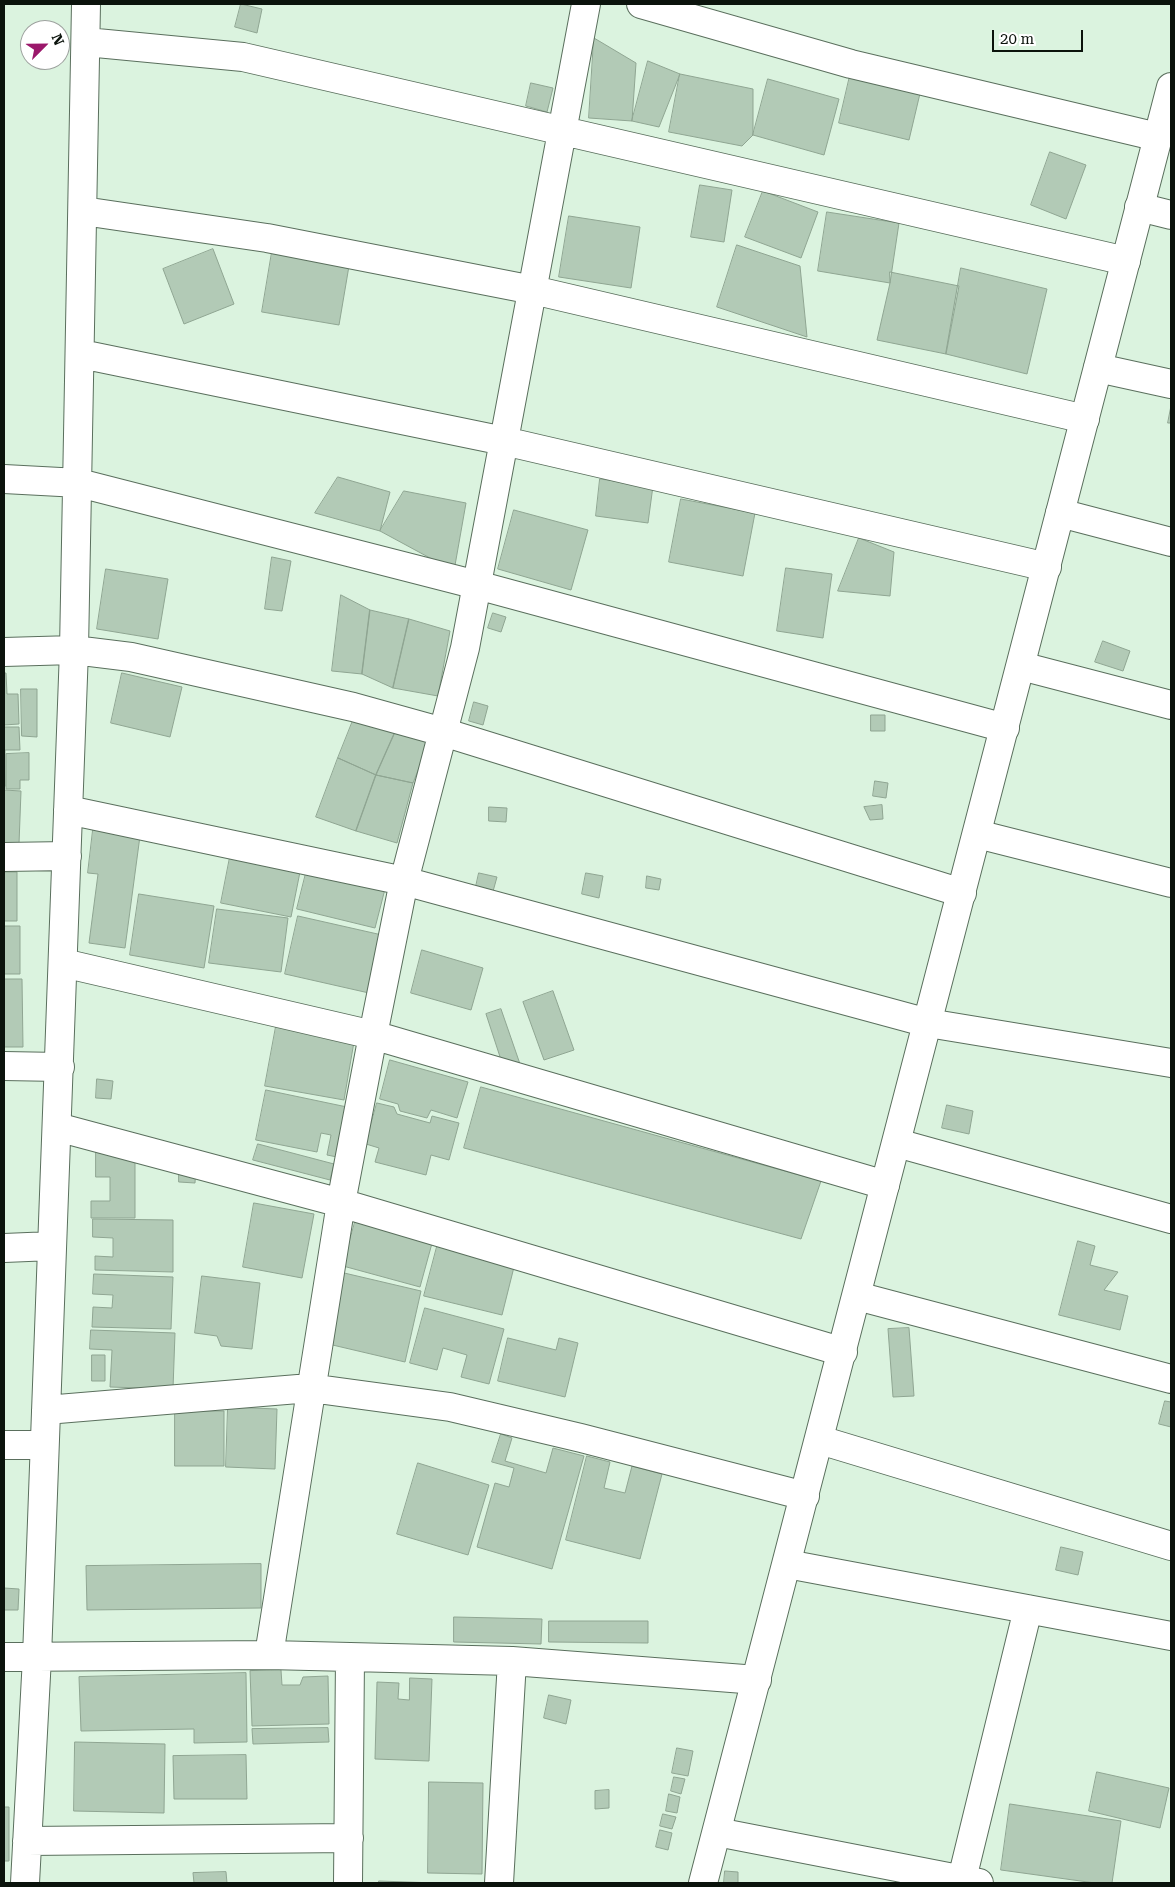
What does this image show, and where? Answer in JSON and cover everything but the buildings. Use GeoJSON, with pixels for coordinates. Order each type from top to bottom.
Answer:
{"type":"FeatureCollection","features":[{"type":"Feature","properties":{"kind":"street"},"geometry":{"type":"LineString","coordinates":[[18,1882],[27,1841],[37,1656],[64,963],[79,483],[86,4]]}},
{"type":"Feature","properties":{"kind":"street"},"geometry":{"type":"LineString","coordinates":[[270,1655],[340,1203],[404,881],[465,648],[586,4]]}},
{"type":"Feature","properties":{"kind":"street"},"geometry":{"type":"LineString","coordinates":[[641,4],[851,64],[1158,137]]}},
{"type":"Feature","properties":{"kind":"street"},"geometry":{"type":"LineString","coordinates":[[86,42],[242,58],[1126,261]]}},
{"type":"Feature","properties":{"kind":"street"},"geometry":{"type":"LineString","coordinates":[[703,1883],[843,1352],[1171,87]]}},
{"type":"Feature","properties":{"kind":"street"},"geometry":{"type":"LineString","coordinates":[[1139,207],[1171,215]]}},
{"type":"Feature","properties":{"kind":"street"},"geometry":{"type":"LineString","coordinates":[[83,211],[268,238],[533,290],[1085,419]]}},
{"type":"Feature","properties":{"kind":"street"},"geometry":{"type":"LineString","coordinates":[[81,354],[504,441],[1047,567]]}},
{"type":"Feature","properties":{"kind":"street"},"geometry":{"type":"LineString","coordinates":[[1098,368],[1171,384]]}},
{"type":"Feature","properties":{"kind":"street"},"geometry":{"type":"LineString","coordinates":[[4,479],[79,483],[477,585],[1005,728]]}},
{"type":"Feature","properties":{"kind":"street"},"geometry":{"type":"LineString","coordinates":[[1060,513],[1171,542]]}},
{"type":"Feature","properties":{"kind":"street"},"geometry":{"type":"LineString","coordinates":[[4,652],[74,650],[131,657],[353,708],[443,732],[962,893]]}},
{"type":"Feature","properties":{"kind":"street"},"geometry":{"type":"LineString","coordinates":[[1021,666],[1171,705]]}},
{"type":"Feature","properties":{"kind":"street"},"geometry":{"type":"LineString","coordinates":[[68,810],[404,881],[928,1023],[1171,1063]]}},
{"type":"Feature","properties":{"kind":"street"},"geometry":{"type":"LineString","coordinates":[[977,834],[1171,883]]}},
{"type":"Feature","properties":{"kind":"street"},"geometry":{"type":"LineString","coordinates":[[4,858],[67,856]]}},
{"type":"Feature","properties":{"kind":"street"},"geometry":{"type":"LineString","coordinates":[[64,963],[373,1035],[886,1185]]}},
{"type":"Feature","properties":{"kind":"street"},"geometry":{"type":"LineString","coordinates":[[4,1066],[60,1067]]}},
{"type":"Feature","properties":{"kind":"street"},"geometry":{"type":"LineString","coordinates":[[57,1127],[340,1203],[843,1352]]}},
{"type":"Feature","properties":{"kind":"street"},"geometry":{"type":"LineString","coordinates":[[897,1143],[1171,1219]]}},
{"type":"Feature","properties":{"kind":"street"},"geometry":{"type":"LineString","coordinates":[[4,1248],[52,1246]]}},
{"type":"Feature","properties":{"kind":"street"},"geometry":{"type":"LineString","coordinates":[[857,1296],[1171,1379]]}},
{"type":"Feature","properties":{"kind":"street"},"geometry":{"type":"LineString","coordinates":[[46,1410],[310,1388],[450,1407],[581,1438],[805,1496]]}},
{"type":"Feature","properties":{"kind":"street"},"geometry":{"type":"LineString","coordinates":[[820,1440],[1171,1546]]}},
{"type":"Feature","properties":{"kind":"street"},"geometry":{"type":"LineString","coordinates":[[4,1445],[44,1445]]}},
{"type":"Feature","properties":{"kind":"street"},"geometry":{"type":"LineString","coordinates":[[787,1564],[1171,1636]]}},
{"type":"Feature","properties":{"kind":"street"},"geometry":{"type":"LineString","coordinates":[[717,1832],[967,1882],[1028,1609]]}},
{"type":"Feature","properties":{"kind":"street"},"geometry":{"type":"LineString","coordinates":[[4,1657],[270,1655],[512,1661],[757,1680]]}},
{"type":"Feature","properties":{"kind":"street"},"geometry":{"type":"LineString","coordinates":[[348,1883],[350,1658]]}},
{"type":"Feature","properties":{"kind":"street"},"geometry":{"type":"LineString","coordinates":[[499,1883],[512,1661]]}},
{"type":"Feature","properties":{"kind":"street"},"geometry":{"type":"LineString","coordinates":[[27,1841],[349,1838]]}}]}
